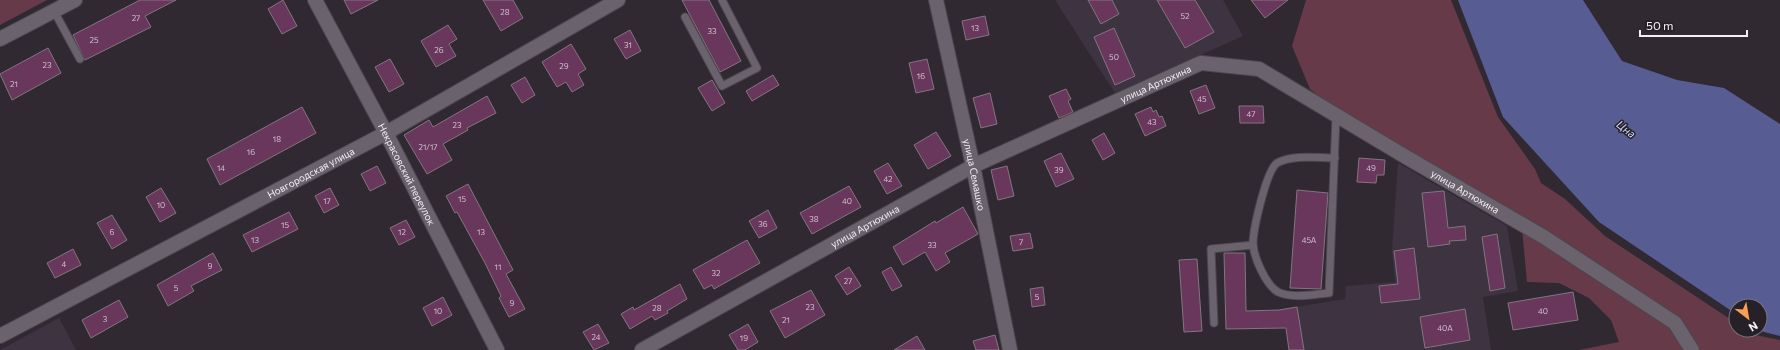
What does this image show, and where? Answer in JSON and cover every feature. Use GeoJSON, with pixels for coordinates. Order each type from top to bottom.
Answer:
{"type":"FeatureCollection","features":[{"type":"Feature","properties":{"kind":"street"},"geometry":{"type":"LineString","coordinates":[[0,39],[75,0]]}},
{"type":"Feature","properties":{"kind":"street","name":"Некрасовский переулок"},"geometry":{"type":"LineString","coordinates":[[314,0],[386,133],[497,350]]}},
{"type":"Feature","properties":{"kind":"street","name":"Новгородская улица"},"geometry":{"type":"LineString","coordinates":[[0,336],[386,133],[618,0]]}},
{"type":"Feature","properties":{"kind":"street","name":"улица Семашко"},"geometry":{"type":"LineString","coordinates":[[936,0],[973,166],[1010,350]]}},
{"type":"Feature","properties":{"kind":"street","name":"улица Артюхина"},"geometry":{"type":"LineString","coordinates":[[642,350],[973,166],[1201,63],[1259,69],[1336,116],[1544,237],[1675,323],[1692,350]]}},
{"type":"Feature","properties":{"kind":"lane"},"geometry":{"type":"LineString","coordinates":[[685,17],[722,86],[757,68],[722,0]]}},
{"type":"Feature","properties":{"kind":"lane"},"geometry":{"type":"LineString","coordinates":[[54,11],[80,59]]}},
{"type":"Feature","properties":{"kind":"lane"},"geometry":{"type":"LineString","coordinates":[[1335,158],[1304,158],[1285,160],[1276,164],[1268,178],[1254,230],[1253,245],[1264,277],[1277,291],[1291,296],[1329,293],[1335,158],[1336,116]]}},
{"type":"Feature","properties":{"kind":"lane"},"geometry":{"type":"LineString","coordinates":[[1214,322],[1211,250],[1253,245]]}},
{"type":"Feature","properties":{"kind":"shaded area"},"geometry":{"type":"Polygon","coordinates":[[[0,0],[47,0],[0,25],[0,0]]]}},
{"type":"Feature","properties":{"kind":"shaded area"},"geometry":{"type":"Polygon","coordinates":[[[1055,0],[1223,0],[1243,36],[1115,93],[1055,0]]]}},
{"type":"Feature","properties":{"kind":"shaded area"},"geometry":{"type":"Polygon","coordinates":[[[1306,0],[1451,0],[1498,117],[1535,169],[1541,183],[1565,199],[1605,236],[1728,318],[1728,338],[1768,338],[1780,340],[1780,350],[1579,350],[1619,342],[1611,320],[1589,298],[1559,283],[1527,282],[1521,218],[1333,108],[1310,89],[1292,46],[1306,0]]]}},
{"type":"Feature","properties":{"kind":"shaded area"},"geometry":{"type":"Polygon","coordinates":[[[1398,163],[1507,226],[1518,291],[1483,297],[1491,350],[1289,350],[1283,309],[1345,299],[1346,286],[1395,282],[1392,251],[1398,163]]]}},
{"type":"Feature","properties":{"kind":"shaded area"},"geometry":{"type":"Polygon","coordinates":[[[59,318],[76,350],[0,350],[59,318]]]}},
{"type":"Feature","properties":{"kind":"water","name":"Цна"},"geometry":{"type":"Polygon","coordinates":[[[1458,0],[1583,0],[1622,61],[1677,80],[1724,88],[1780,124],[1780,336],[1768,333],[1768,298],[1728,298],[1728,309],[1599,222],[1503,117],[1458,0]]]}},
{"type":"Feature","properties":{"kind":"building"},"geometry":{"type":"Polygon","coordinates":[[[140,0],[176,0],[145,16],[151,27],[85,60],[73,35],[140,0]]]}},
{"type":"Feature","properties":{"kind":"building"},"geometry":{"type":"Polygon","coordinates":[[[283,0],[297,26],[282,34],[268,9],[283,0]]]}},
{"type":"Feature","properties":{"kind":"building"},"geometry":{"type":"Polygon","coordinates":[[[344,0],[378,0],[351,14],[344,0]]]}},
{"type":"Feature","properties":{"kind":"building"},"geometry":{"type":"Polygon","coordinates":[[[483,0],[513,0],[523,18],[501,31],[483,0]]]}},
{"type":"Feature","properties":{"kind":"building"},"geometry":{"type":"Polygon","coordinates":[[[682,0],[709,0],[741,61],[720,72],[682,0]]]}},
{"type":"Feature","properties":{"kind":"building"},"geometry":{"type":"Polygon","coordinates":[[[1088,0],[1112,0],[1119,14],[1101,24],[1088,0]]]}},
{"type":"Feature","properties":{"kind":"building"},"geometry":{"type":"Polygon","coordinates":[[[1157,0],[1195,0],[1214,32],[1185,48],[1157,0]]]}},
{"type":"Feature","properties":{"kind":"building"},"geometry":{"type":"Polygon","coordinates":[[[1251,0],[1288,0],[1265,18],[1251,0]]]}},
{"type":"Feature","properties":{"kind":"building"},"geometry":{"type":"Polygon","coordinates":[[[985,16],[989,35],[966,40],[962,21],[985,16]]]}},
{"type":"Feature","properties":{"kind":"building"},"geometry":{"type":"Polygon","coordinates":[[[448,25],[457,39],[449,44],[456,56],[436,67],[421,41],[448,25]]]}},
{"type":"Feature","properties":{"kind":"building"},"geometry":{"type":"Polygon","coordinates":[[[1114,28],[1135,76],[1115,85],[1094,37],[1114,28]]]}},
{"type":"Feature","properties":{"kind":"building"},"geometry":{"type":"Polygon","coordinates":[[[630,30],[641,51],[626,59],[614,39],[630,30]]]}},
{"type":"Feature","properties":{"kind":"building"},"geometry":{"type":"Polygon","coordinates":[[[571,44],[586,69],[578,74],[584,85],[572,92],[566,82],[557,87],[542,62],[571,44]]]}},
{"type":"Feature","properties":{"kind":"building"},"geometry":{"type":"Polygon","coordinates":[[[48,48],[61,73],[12,100],[0,74],[48,48]]]}},
{"type":"Feature","properties":{"kind":"building"},"geometry":{"type":"Polygon","coordinates":[[[390,59],[404,84],[389,92],[375,67],[390,59]]]}},
{"type":"Feature","properties":{"kind":"building"},"geometry":{"type":"Polygon","coordinates":[[[927,59],[934,89],[916,93],[909,63],[927,59]]]}},
{"type":"Feature","properties":{"kind":"building"},"geometry":{"type":"Polygon","coordinates":[[[773,75],[779,85],[752,101],[746,91],[773,75]]]}},
{"type":"Feature","properties":{"kind":"building"},"geometry":{"type":"Polygon","coordinates":[[[525,77],[535,95],[522,103],[511,85],[525,77]]]}},
{"type":"Feature","properties":{"kind":"building"},"geometry":{"type":"Polygon","coordinates":[[[712,80],[725,103],[712,111],[698,88],[712,80]]]}},
{"type":"Feature","properties":{"kind":"building"},"geometry":{"type":"Polygon","coordinates":[[[1206,85],[1215,108],[1199,114],[1190,91],[1206,85]]]}},
{"type":"Feature","properties":{"kind":"building"},"geometry":{"type":"Polygon","coordinates":[[[1066,89],[1071,99],[1068,101],[1073,112],[1059,118],[1049,96],[1066,89]]]}},
{"type":"Feature","properties":{"kind":"building"},"geometry":{"type":"Polygon","coordinates":[[[990,93],[997,124],[981,128],[973,98],[990,93]]]}},
{"type":"Feature","properties":{"kind":"building"},"geometry":{"type":"Polygon","coordinates":[[[487,96],[496,113],[467,128],[468,130],[443,144],[452,160],[427,174],[404,135],[429,120],[433,127],[487,96]]]}},
{"type":"Feature","properties":{"kind":"building"},"geometry":{"type":"Polygon","coordinates":[[[1239,106],[1263,106],[1264,123],[1240,123],[1239,106]]]}},
{"type":"Feature","properties":{"kind":"building"},"geometry":{"type":"Polygon","coordinates":[[[302,107],[316,133],[220,185],[207,159],[302,107]]]}},
{"type":"Feature","properties":{"kind":"building"},"geometry":{"type":"Polygon","coordinates":[[[1151,107],[1153,112],[1156,110],[1159,117],[1162,116],[1166,126],[1145,136],[1135,114],[1151,107]]]}},
{"type":"Feature","properties":{"kind":"building"},"geometry":{"type":"Polygon","coordinates":[[[936,132],[951,156],[928,169],[914,145],[936,132]]]}},
{"type":"Feature","properties":{"kind":"building"},"geometry":{"type":"Polygon","coordinates":[[[1104,133],[1115,153],[1103,160],[1092,140],[1104,133]]]}},
{"type":"Feature","properties":{"kind":"building"},"geometry":{"type":"Polygon","coordinates":[[[1061,153],[1074,179],[1056,187],[1044,161],[1061,153]]]}},
{"type":"Feature","properties":{"kind":"building"},"geometry":{"type":"Polygon","coordinates":[[[1359,158],[1385,160],[1384,175],[1377,175],[1376,183],[1357,182],[1359,158]]]}},
{"type":"Feature","properties":{"kind":"building"},"geometry":{"type":"Polygon","coordinates":[[[888,163],[902,186],[887,194],[874,171],[888,163]]]}},
{"type":"Feature","properties":{"kind":"building"},"geometry":{"type":"Polygon","coordinates":[[[377,166],[386,183],[370,191],[361,174],[377,166]]]}},
{"type":"Feature","properties":{"kind":"building"},"geometry":{"type":"Polygon","coordinates":[[[1007,166],[1014,196],[998,200],[991,170],[1007,166]]]}},
{"type":"Feature","properties":{"kind":"building"},"geometry":{"type":"Polygon","coordinates":[[[468,184],[513,270],[506,274],[525,309],[509,317],[499,298],[501,296],[485,263],[457,212],[455,213],[446,196],[468,184]]]}},
{"type":"Feature","properties":{"kind":"building"},"geometry":{"type":"Polygon","coordinates":[[[849,186],[861,207],[812,234],[800,213],[849,186]]]}},
{"type":"Feature","properties":{"kind":"building"},"geometry":{"type":"Polygon","coordinates":[[[161,188],[176,213],[160,222],[146,197],[161,188]]]}},
{"type":"Feature","properties":{"kind":"building"},"geometry":{"type":"Polygon","coordinates":[[[330,188],[339,205],[324,213],[315,196],[330,188]]]}},
{"type":"Feature","properties":{"kind":"building"},"geometry":{"type":"Polygon","coordinates":[[[1297,190],[1328,193],[1321,289],[1290,288],[1297,190]]]}},
{"type":"Feature","properties":{"kind":"building"},"geometry":{"type":"Polygon","coordinates":[[[1444,191],[1448,228],[1465,226],[1466,240],[1449,241],[1450,244],[1428,247],[1422,193],[1444,191]]]}},
{"type":"Feature","properties":{"kind":"building"},"geometry":{"type":"Polygon","coordinates":[[[963,207],[978,234],[945,253],[950,262],[936,271],[925,252],[903,265],[893,247],[935,221],[936,223],[963,207]]]}},
{"type":"Feature","properties":{"kind":"building"},"geometry":{"type":"Polygon","coordinates":[[[768,210],[777,228],[759,238],[749,221],[768,210]]]}},
{"type":"Feature","properties":{"kind":"building"},"geometry":{"type":"Polygon","coordinates":[[[289,212],[298,229],[252,252],[243,235],[289,212]]]}},
{"type":"Feature","properties":{"kind":"building"},"geometry":{"type":"Polygon","coordinates":[[[112,215],[127,240],[112,249],[97,223],[112,215]]]}},
{"type":"Feature","properties":{"kind":"building"},"geometry":{"type":"Polygon","coordinates":[[[406,220],[415,237],[399,245],[390,228],[406,220]]]}},
{"type":"Feature","properties":{"kind":"building"},"geometry":{"type":"Polygon","coordinates":[[[1030,233],[1033,248],[1013,251],[1010,236],[1030,233]]]}},
{"type":"Feature","properties":{"kind":"building"},"geometry":{"type":"Polygon","coordinates":[[[1497,234],[1505,288],[1490,291],[1482,237],[1497,234]]]}},
{"type":"Feature","properties":{"kind":"building"},"geometry":{"type":"Polygon","coordinates":[[[747,240],[760,263],[714,289],[712,285],[704,289],[693,270],[747,240]]]}},
{"type":"Feature","properties":{"kind":"building"},"geometry":{"type":"Polygon","coordinates":[[[1414,248],[1420,299],[1381,303],[1379,286],[1398,284],[1394,251],[1414,248]]]}},
{"type":"Feature","properties":{"kind":"building"},"geometry":{"type":"Polygon","coordinates":[[[73,249],[81,265],[55,278],[47,263],[73,249]]]}},
{"type":"Feature","properties":{"kind":"building"},"geometry":{"type":"Polygon","coordinates":[[[213,253],[222,270],[191,286],[194,291],[168,306],[157,285],[213,253]]]}},
{"type":"Feature","properties":{"kind":"building"},"geometry":{"type":"Polygon","coordinates":[[[1224,253],[1245,253],[1246,311],[1279,310],[1297,307],[1304,350],[1289,350],[1286,328],[1226,329],[1224,253]]]}},
{"type":"Feature","properties":{"kind":"building"},"geometry":{"type":"Polygon","coordinates":[[[1197,259],[1202,331],[1184,332],[1179,260],[1197,259]]]}},
{"type":"Feature","properties":{"kind":"building"},"geometry":{"type":"Polygon","coordinates":[[[849,267],[861,286],[847,295],[835,276],[849,267]]]}},
{"type":"Feature","properties":{"kind":"building"},"geometry":{"type":"Polygon","coordinates":[[[891,267],[902,286],[892,291],[882,272],[891,267]]]}},
{"type":"Feature","properties":{"kind":"building"},"geometry":{"type":"Polygon","coordinates":[[[680,284],[687,299],[667,311],[668,313],[655,320],[652,316],[630,329],[621,314],[633,307],[634,310],[680,284]]]}},
{"type":"Feature","properties":{"kind":"building"},"geometry":{"type":"Polygon","coordinates":[[[1043,287],[1045,305],[1032,307],[1030,289],[1043,287]]]}},
{"type":"Feature","properties":{"kind":"building"},"geometry":{"type":"Polygon","coordinates":[[[811,290],[825,315],[785,338],[770,311],[811,290]]]}},
{"type":"Feature","properties":{"kind":"building"},"geometry":{"type":"Polygon","coordinates":[[[1573,292],[1578,320],[1513,330],[1508,303],[1573,292]]]}},
{"type":"Feature","properties":{"kind":"building"},"geometry":{"type":"Polygon","coordinates":[[[443,297],[452,315],[432,326],[423,308],[443,297]]]}},
{"type":"Feature","properties":{"kind":"building"},"geometry":{"type":"Polygon","coordinates":[[[119,300],[128,317],[91,338],[82,320],[119,300]]]}},
{"type":"Feature","properties":{"kind":"building"},"geometry":{"type":"Polygon","coordinates":[[[1465,309],[1470,340],[1425,348],[1420,317],[1465,309]]]}},
{"type":"Feature","properties":{"kind":"building"},"geometry":{"type":"Polygon","coordinates":[[[598,324],[609,343],[594,350],[583,332],[598,324]]]}},
{"type":"Feature","properties":{"kind":"building"},"geometry":{"type":"Polygon","coordinates":[[[748,324],[758,342],[745,350],[738,350],[729,335],[748,324]]]}},
{"type":"Feature","properties":{"kind":"building"},"geometry":{"type":"Polygon","coordinates":[[[995,335],[999,350],[976,350],[973,341],[995,335]]]}},
{"type":"Feature","properties":{"kind":"building"},"geometry":{"type":"Polygon","coordinates":[[[917,336],[925,350],[894,350],[917,336]]]}}]}
